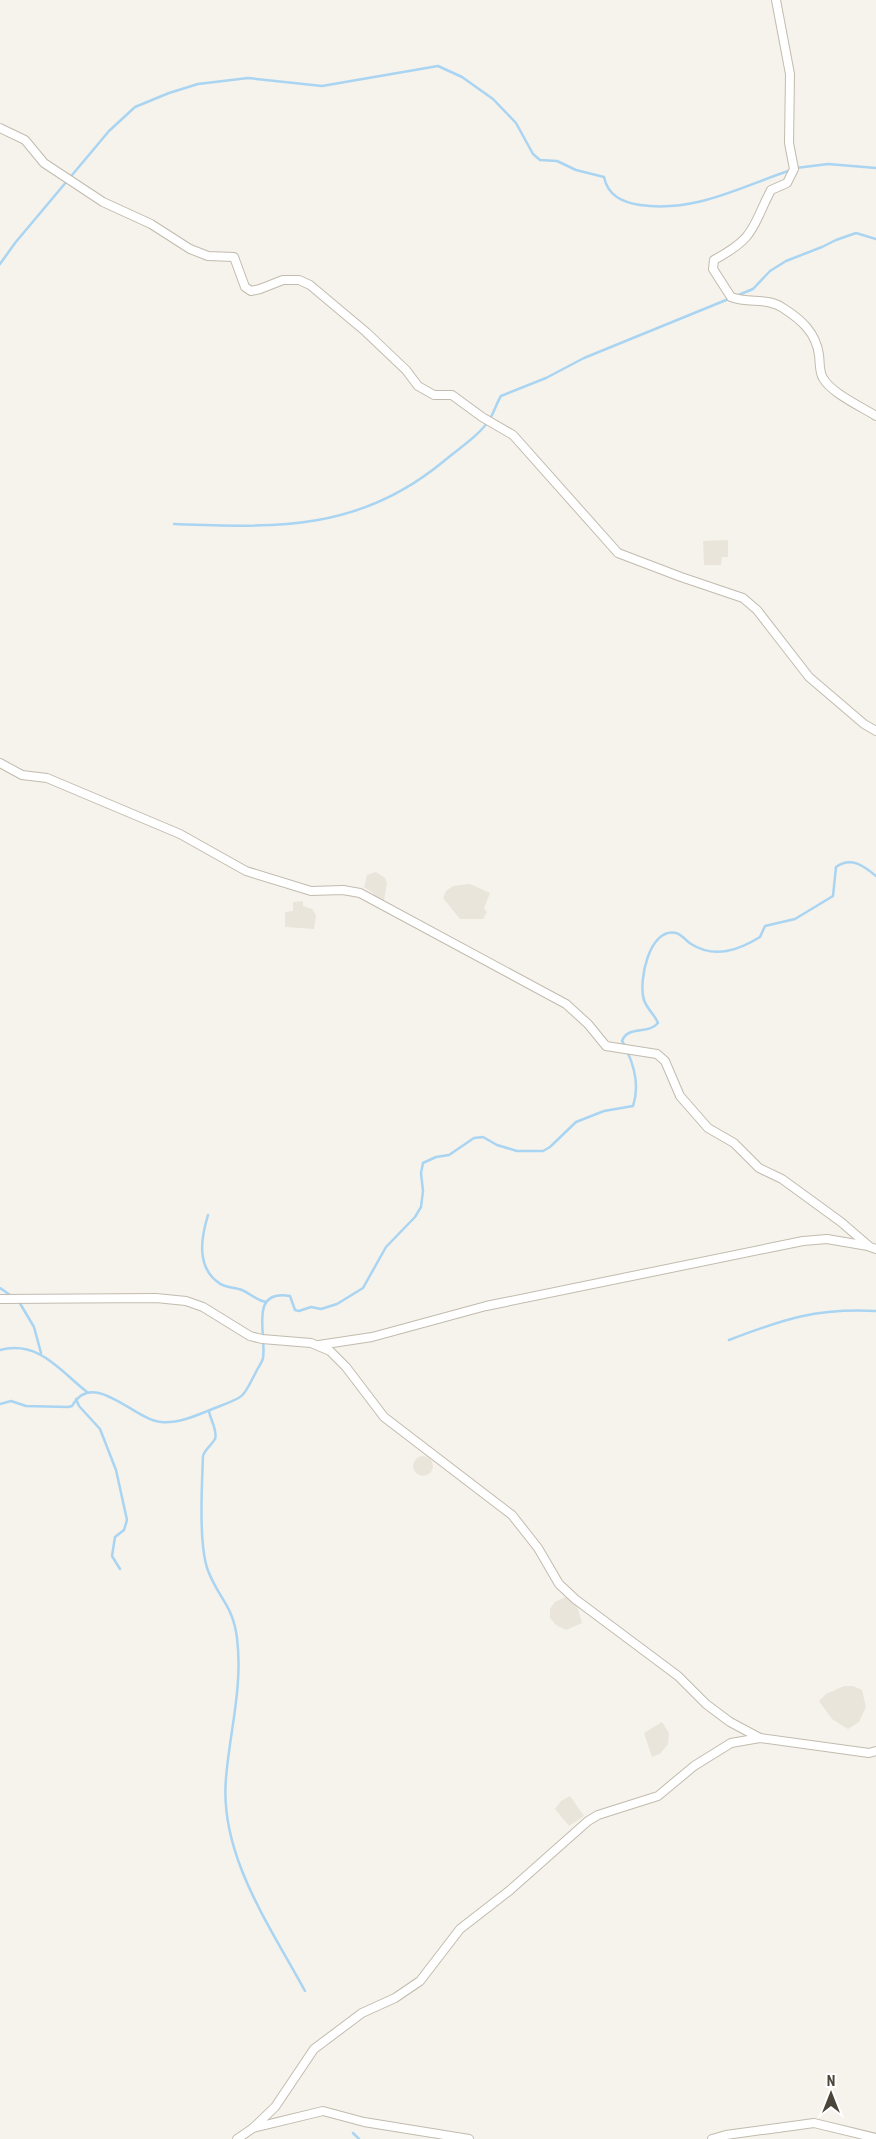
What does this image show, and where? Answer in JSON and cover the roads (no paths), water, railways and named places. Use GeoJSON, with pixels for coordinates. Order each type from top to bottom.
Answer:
{"type":"FeatureCollection","features":[{"type":"Feature","properties":{"kind":"street"},"geometry":{"type":"LineString","coordinates":[[776,0],[790,74],[790,143],[794,169],[787,183],[771,190],[754,230],[738,247],[714,260],[713,269],[731,298],[748,301],[770,301],[783,307],[812,331],[817,343],[822,377],[830,386],[876,416]]}},
{"type":"Feature","properties":{"kind":"street"},"geometry":{"type":"LineString","coordinates":[[0,128],[24,140],[44,163],[103,202],[150,224],[190,249],[208,256],[234,257],[245,287],[251,290],[260,289],[283,280],[299,280],[310,285],[366,332],[406,370],[418,386],[434,396],[452,396],[482,417],[513,435],[618,553],[680,578],[743,598],[757,610],[809,677],[864,724],[876,731]]}},
{"type":"Feature","properties":{"kind":"street"},"geometry":{"type":"LineString","coordinates":[[0,763],[22,775],[47,778],[180,834],[246,871],[311,891],[343,890],[360,893],[566,1004],[588,1024],[606,1046],[657,1054],[666,1061],[680,1096],[708,1128],[734,1143],[759,1168],[782,1179],[873,1248]]}},
{"type":"Feature","properties":{"kind":"street"},"geometry":{"type":"LineString","coordinates":[[0,1299],[156,1298],[186,1301],[203,1307],[250,1336],[319,1345],[372,1337],[486,1306],[803,1241],[827,1239],[873,1248]]}},
{"type":"Feature","properties":{"kind":"street"},"geometry":{"type":"LineString","coordinates":[[319,1345],[330,1351],[346,1367],[384,1417],[512,1515],[538,1548],[559,1584],[575,1599],[671,1670],[706,1704],[730,1722],[760,1738]]}},
{"type":"Feature","properties":{"kind":"street"},"geometry":{"type":"LineString","coordinates":[[237,2139],[254,2128],[274,2107],[314,2050],[362,2013],[395,1998],[420,1981],[460,1929],[510,1891],[588,1821],[598,1815],[658,1796],[694,1766],[731,1743],[760,1738],[868,1754],[876,1752]]}},
{"type":"Feature","properties":{"kind":"street"},"geometry":{"type":"LineString","coordinates":[[254,2128],[323,2111],[364,2122],[437,2132],[469,2139]]}},
{"type":"Feature","properties":{"kind":"street"},"geometry":{"type":"LineString","coordinates":[[712,2139],[726,2135],[814,2123],[876,2136]]}},
{"type":"Feature","properties":{"kind":"waterway"},"geometry":{"type":"LineString","coordinates":[[0,264],[15,243],[109,131],[135,107],[198,84],[248,78],[322,86],[438,66],[462,77],[493,99],[516,123],[533,154],[540,160],[557,161],[576,170],[604,177],[609,189],[617,197],[640,205],[680,205],[698,202],[735,191],[791,170]]}},
{"type":"Feature","properties":{"kind":"waterway"},"geometry":{"type":"LineString","coordinates":[[796,168],[828,164],[876,168]]}},
{"type":"Feature","properties":{"kind":"waterway"},"geometry":{"type":"LineString","coordinates":[[736,296],[753,289],[770,271],[786,261],[836,240],[856,233],[876,239]]}},
{"type":"Feature","properties":{"kind":"waterway"},"geometry":{"type":"LineString","coordinates":[[174,524],[248,526],[283,524],[349,513],[381,501],[413,484],[475,436],[489,420],[501,396],[546,378],[584,358],[731,298]]}},
{"type":"Feature","properties":{"kind":"waterway"},"geometry":{"type":"LineString","coordinates":[[625,1046],[622,1041],[629,1033],[649,1029],[658,1023],[645,1003],[643,981],[644,969],[652,947],[659,938],[667,933],[676,933],[700,949],[718,952],[735,949],[760,937],[765,926],[795,919],[833,896],[836,867],[852,862],[867,869],[876,876]]}},
{"type":"Feature","properties":{"kind":"waterway"},"geometry":{"type":"LineString","coordinates":[[0,1404],[11,1401],[26,1406],[68,1407],[72,1406],[81,1396],[91,1392],[114,1399],[150,1419],[168,1422],[191,1417],[235,1400],[246,1391],[262,1360],[264,1348],[262,1316],[264,1306],[269,1300],[277,1296],[290,1296],[295,1310],[299,1311],[311,1307],[321,1309],[337,1304],[363,1288],[386,1247],[415,1217],[421,1207],[423,1191],[421,1173],[423,1163],[436,1157],[449,1155],[474,1138],[483,1137],[497,1145],[517,1151],[543,1151],[550,1147],[576,1122],[604,1111],[633,1106],[636,1092],[635,1078],[627,1051]]}},
{"type":"Feature","properties":{"kind":"waterway"},"geometry":{"type":"LineString","coordinates":[[208,1215],[202,1242],[202,1252],[207,1269],[221,1285],[242,1290],[266,1302]]}},
{"type":"Feature","properties":{"kind":"waterway"},"geometry":{"type":"LineString","coordinates":[[0,1288],[13,1297]]}},
{"type":"Feature","properties":{"kind":"waterway"},"geometry":{"type":"LineString","coordinates":[[18,1300],[34,1327],[41,1353]]}},
{"type":"Feature","properties":{"kind":"waterway"},"geometry":{"type":"LineString","coordinates":[[729,1340],[801,1316],[835,1311],[876,1311]]}},
{"type":"Feature","properties":{"kind":"waterway"},"geometry":{"type":"LineString","coordinates":[[0,1350],[14,1348],[38,1353],[48,1359],[87,1392]]}},
{"type":"Feature","properties":{"kind":"waterway"},"geometry":{"type":"LineString","coordinates":[[76,1399],[79,1406],[100,1429],[116,1470],[127,1520],[124,1530],[115,1537],[112,1556],[120,1569]]}},
{"type":"Feature","properties":{"kind":"waterway"},"geometry":{"type":"LineString","coordinates":[[209,1411],[216,1436],[203,1456],[203,1549],[209,1573],[229,1610],[235,1627],[238,1656],[237,1691],[226,1778],[226,1807],[230,1835],[250,1889],[305,1991]]}},
{"type":"Feature","properties":{"kind":"waterway"},"geometry":{"type":"LineString","coordinates":[[353,2133],[359,2139]]}}]}
